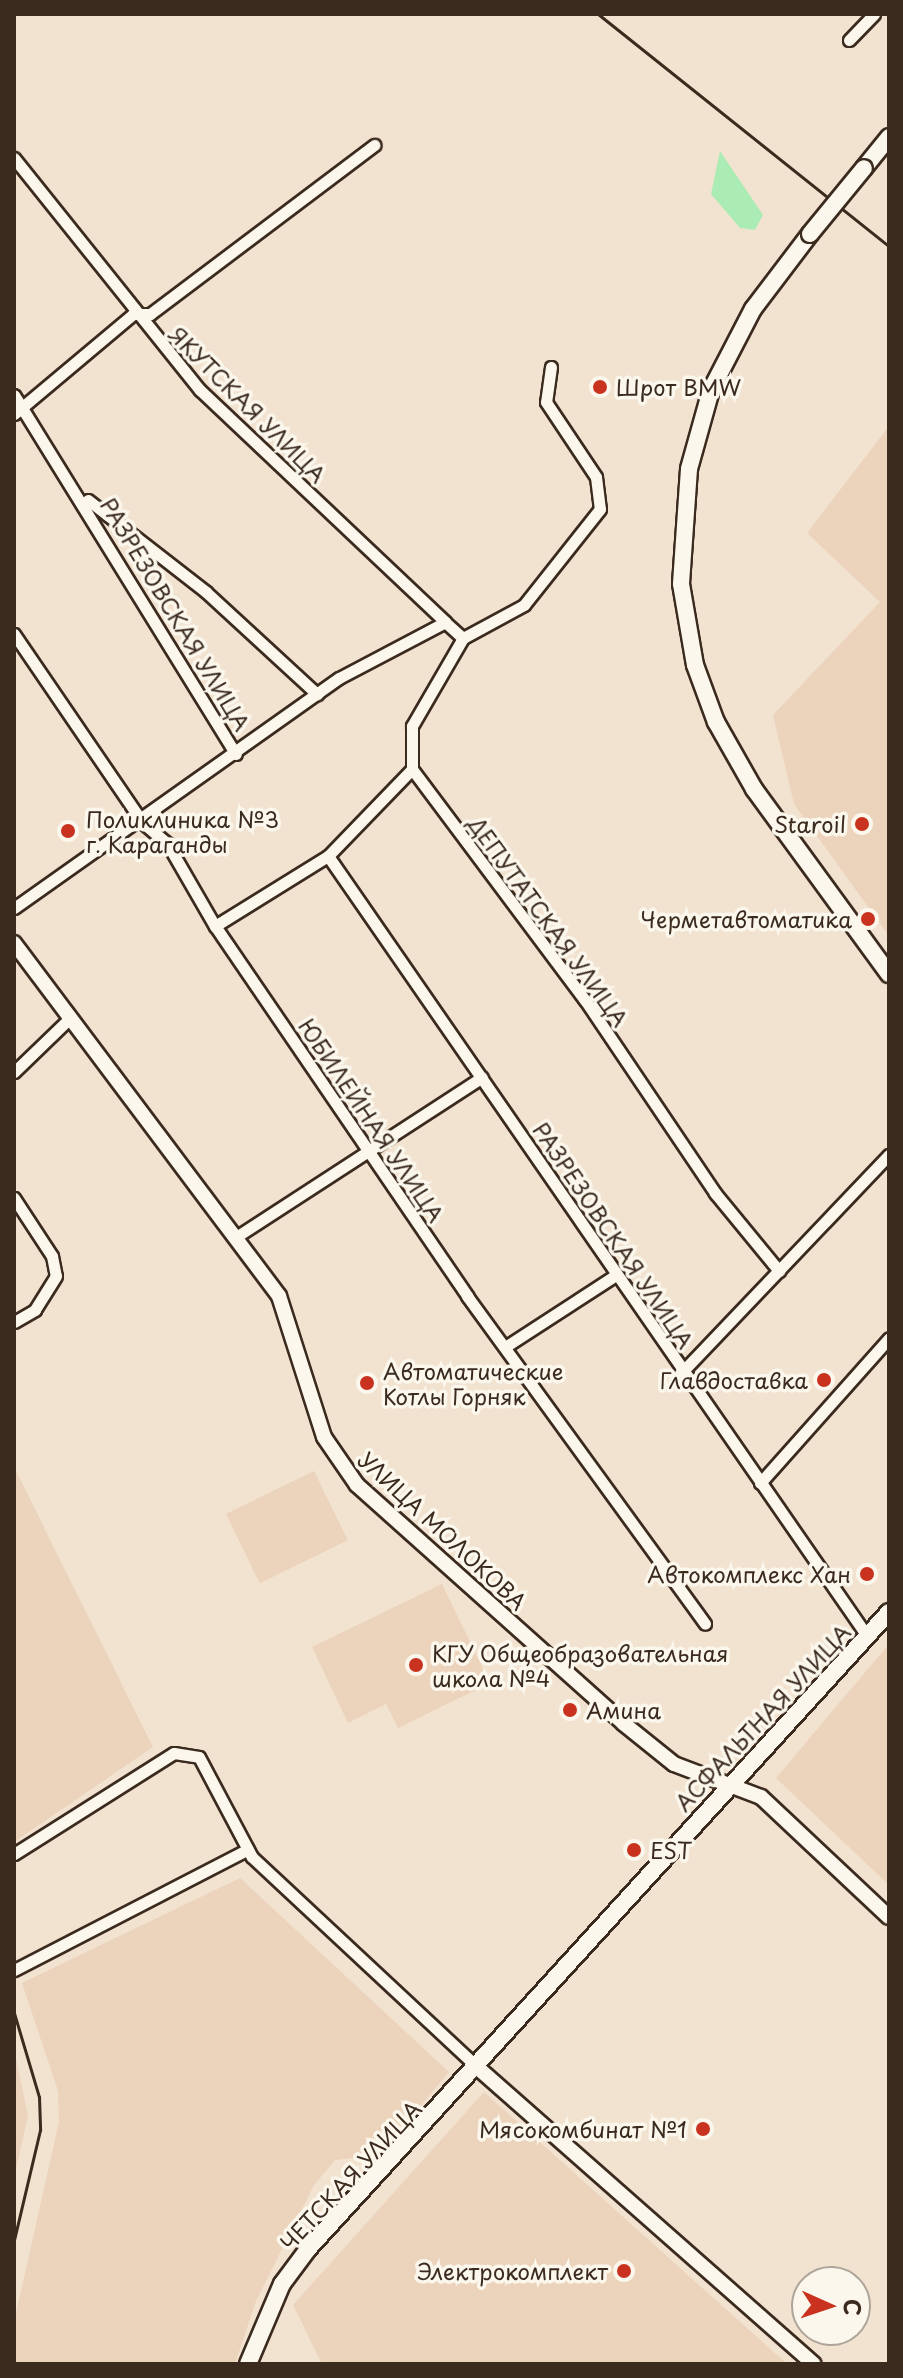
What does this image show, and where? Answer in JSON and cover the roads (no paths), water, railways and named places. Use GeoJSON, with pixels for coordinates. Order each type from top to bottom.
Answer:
{"type":"FeatureCollection","features":[{"type":"Feature","properties":{"kind":"main road"},"geometry":{"type":"LineString","coordinates":[[889,137],[753,309],[711,390],[689,469],[681,584],[695,665],[716,722],[754,789],[889,974]]}},
{"type":"Feature","properties":{"kind":"main road","name":"АСФАЛЬТНАЯ УЛИЦА"},"geometry":{"type":"LineString","coordinates":[[479,2069],[731,1783],[889,1612]]}},
{"type":"Feature","properties":{"kind":"main road","name":"ЧЕТСКАЯ УЛИЦА"},"geometry":{"type":"LineString","coordinates":[[248,2364],[282,2284],[308,2249],[479,2069]]}},
{"type":"Feature","properties":{"kind":"street"},"geometry":{"type":"LineString","coordinates":[[849,40],[874,14]]}},
{"type":"Feature","properties":{"kind":"street"},"geometry":{"type":"LineString","coordinates":[[18,410],[133,314],[150,314],[374,145]]}},
{"type":"Feature","properties":{"kind":"street","name":"ЯКУТСКАЯ УЛИЦА"},"geometry":{"type":"LineString","coordinates":[[14,158],[133,314],[200,390],[463,638]]}},
{"type":"Feature","properties":{"kind":"street"},"geometry":{"type":"LineString","coordinates":[[215,926],[328,856],[412,769],[412,726],[463,638],[524,605],[600,509],[596,477],[546,402],[551,367]]}},
{"type":"Feature","properties":{"kind":"street","name":"РАЗРЕЗОВСКАЯ УЛИЦА"},"geometry":{"type":"LineString","coordinates":[[14,395],[18,410],[81,495],[236,754]]}},
{"type":"Feature","properties":{"kind":"street","name":"РАЗРЕЗОВСКАЯ УЛИЦА"},"geometry":{"type":"LineString","coordinates":[[81,495],[206,592],[317,694]]}},
{"type":"Feature","properties":{"kind":"street"},"geometry":{"type":"LineString","coordinates":[[14,908],[143,823],[317,694],[445,622]]}},
{"type":"Feature","properties":{"kind":"street","name":"ЮБИЛЕЙНАЯ УЛИЦА"},"geometry":{"type":"LineString","coordinates":[[14,634],[143,823],[167,843],[215,926],[505,1347],[705,1624]]}},
{"type":"Feature","properties":{"kind":"street","name":"ДЕПУТАТСКАЯ УЛИЦА"},"geometry":{"type":"LineString","coordinates":[[412,769],[585,1000],[715,1193],[779,1271]]}},
{"type":"Feature","properties":{"kind":"street","name":"РАЗРЕЗОВСКАЯ УЛИЦА"},"geometry":{"type":"LineString","coordinates":[[328,856],[867,1636]]}},
{"type":"Feature","properties":{"kind":"street","name":"УЛИЦА МОЛОКОВА"},"geometry":{"type":"LineString","coordinates":[[14,943],[279,1296],[324,1437],[357,1485],[633,1732],[674,1764],[731,1783],[786,1817],[889,1917]]}},
{"type":"Feature","properties":{"kind":"street"},"geometry":{"type":"LineString","coordinates":[[14,1072],[71,1017]]}},
{"type":"Feature","properties":{"kind":"street"},"geometry":{"type":"LineString","coordinates":[[236,1237],[368,1148],[482,1077]]}},
{"type":"Feature","properties":{"kind":"street"},"geometry":{"type":"LineString","coordinates":[[682,1372],[889,1155]]}},
{"type":"Feature","properties":{"kind":"street"},"geometry":{"type":"LineString","coordinates":[[14,1198],[52,1256],[56,1276],[35,1310],[14,1322]]}},
{"type":"Feature","properties":{"kind":"street"},"geometry":{"type":"LineString","coordinates":[[505,1347],[616,1275]]}},
{"type":"Feature","properties":{"kind":"street"},"geometry":{"type":"LineString","coordinates":[[760,1483],[889,1338]]}},
{"type":"Feature","properties":{"kind":"street"},"geometry":{"type":"LineString","coordinates":[[14,1854],[174,1753],[199,1757],[248,1849],[479,2069],[814,2364]]}},
{"type":"Feature","properties":{"kind":"street"},"geometry":{"type":"LineString","coordinates":[[14,1970],[248,1849]]}},
{"type":"Feature","properties":{"kind":"railway"},"geometry":{"type":"LineString","coordinates":[[598,14],[889,246]]}},
{"type":"Feature","properties":{"kind":"railway"},"geometry":{"type":"LineString","coordinates":[[14,2013],[39,2097],[40,2130],[14,2240]]}},
{"type":"Feature","properties":{"kind":"place","name":"Шрот BMW"},"geometry":{"type":"Point","coordinates":[600,387]}},
{"type":"Feature","properties":{"kind":"place","name":"Staroil"},"geometry":{"type":"Point","coordinates":[862,824]}},
{"type":"Feature","properties":{"kind":"place","name":"Поликлиника №3 г. Караганды"},"geometry":{"type":"Point","coordinates":[68,831]}},
{"type":"Feature","properties":{"kind":"place","name":"Черметавтоматика"},"geometry":{"type":"Point","coordinates":[868,919]}},
{"type":"Feature","properties":{"kind":"place","name":"Главдоставка"},"geometry":{"type":"Point","coordinates":[824,1380]}},
{"type":"Feature","properties":{"kind":"place","name":"Автоматические Котлы Горняк"},"geometry":{"type":"Point","coordinates":[367,1383]}},
{"type":"Feature","properties":{"kind":"place","name":"Автокомплекс Хан"},"geometry":{"type":"Point","coordinates":[867,1574]}},
{"type":"Feature","properties":{"kind":"place","name":"КГУ Общеобразовательная школа №4"},"geometry":{"type":"Point","coordinates":[416,1665]}},
{"type":"Feature","properties":{"kind":"place","name":"Амина"},"geometry":{"type":"Point","coordinates":[570,1710]}},
{"type":"Feature","properties":{"kind":"place","name":"EST"},"geometry":{"type":"Point","coordinates":[634,1850]}},
{"type":"Feature","properties":{"kind":"place","name":"Мясокомбинат №1"},"geometry":{"type":"Point","coordinates":[703,2129]}},
{"type":"Feature","properties":{"kind":"place","name":"Электрокомплект"},"geometry":{"type":"Point","coordinates":[624,2271]}}]}
